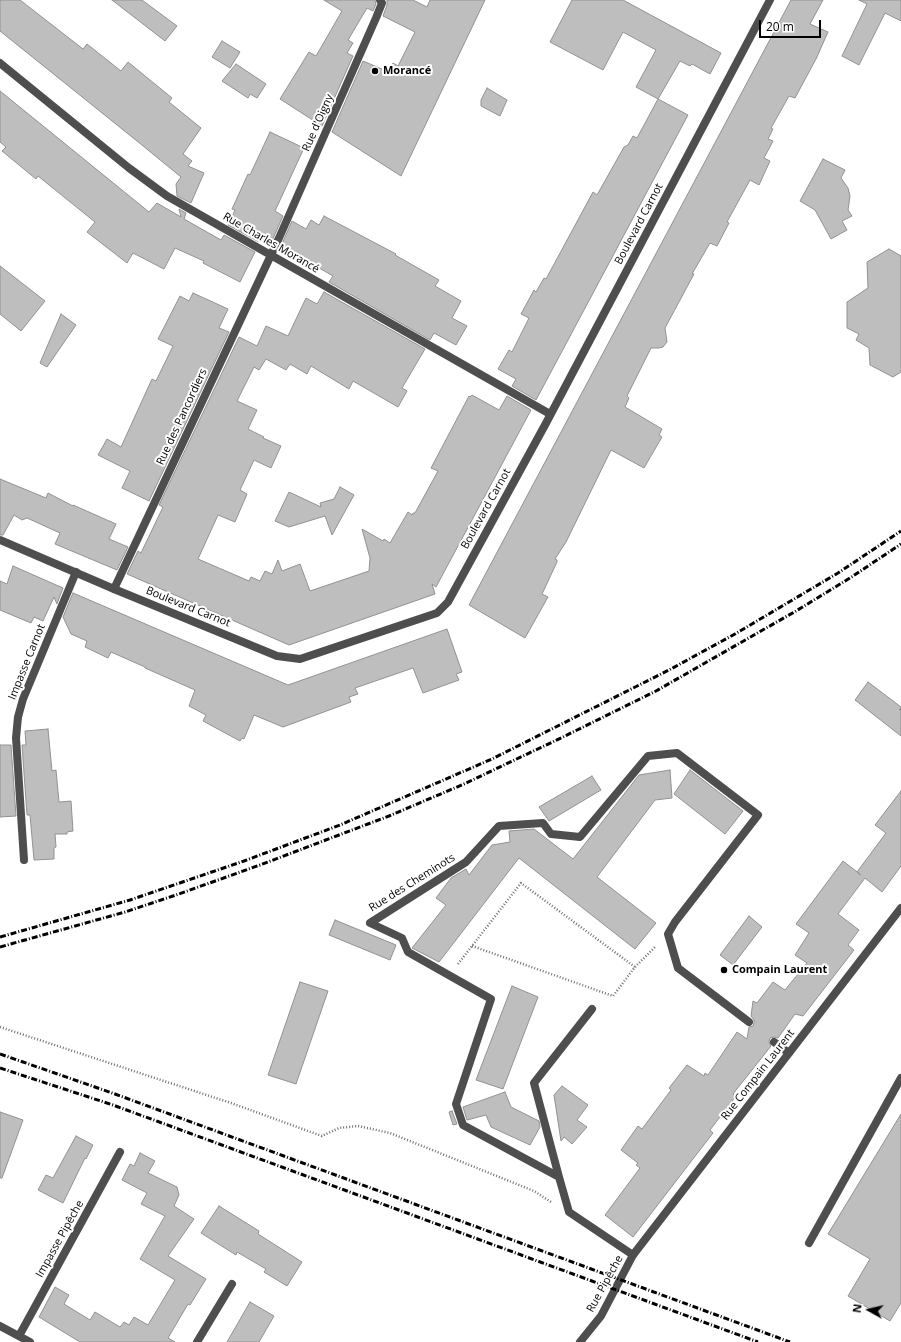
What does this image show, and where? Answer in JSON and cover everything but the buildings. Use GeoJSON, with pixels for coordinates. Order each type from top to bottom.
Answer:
{"type":"FeatureCollection","features":[{"type":"Feature","properties":{"kind":"street","name":"Rue d'Oigny"},"geometry":{"type":"LineString","coordinates":[[271,255],[376,18],[382,3],[380,0]]}},
{"type":"Feature","properties":{"kind":"street","name":"Boulevard Carnot"},"geometry":{"type":"LineString","coordinates":[[0,540],[277,656],[300,659],[437,613],[448,602],[550,414],[770,0]]}},
{"type":"Feature","properties":{"kind":"street","name":"Rue Charles Morancé"},"geometry":{"type":"LineString","coordinates":[[0,63],[129,168],[167,196],[550,414]]}},
{"type":"Feature","properties":{"kind":"street","name":"Rue des Pancordiers"},"geometry":{"type":"LineString","coordinates":[[114,589],[271,255]]}},
{"type":"Feature","properties":{"kind":"street","name":"Impasse Carnot"},"geometry":{"type":"LineString","coordinates":[[24,860],[16,738],[18,717],[23,699],[76,572]]}},
{"type":"Feature","properties":{"kind":"street","name":"Rue des Cheminots"},"geometry":{"type":"LineString","coordinates":[[559,1177],[463,1125],[456,1104],[491,998],[408,952],[402,938],[370,923],[466,862],[498,826],[543,823],[550,834],[580,837],[648,756],[677,753],[758,815],[675,922],[668,934]]}},
{"type":"Feature","properties":{"kind":"street","name":"Rue Compain Laurent"},"geometry":{"type":"LineString","coordinates":[[633,1255],[901,908]]}},
{"type":"Feature","properties":{"kind":"street"},"geometry":{"type":"LineString","coordinates":[[668,934],[678,968],[749,1022]]}},
{"type":"Feature","properties":{"kind":"street"},"geometry":{"type":"LineString","coordinates":[[592,1009],[534,1083],[569,1212],[633,1255]]}},
{"type":"Feature","properties":{"kind":"street"},"geometry":{"type":"LineString","coordinates":[[774,1042],[789,1053]]}},
{"type":"Feature","properties":{"kind":"street"},"geometry":{"type":"LineString","coordinates":[[809,1243],[901,1078]]}},
{"type":"Feature","properties":{"kind":"street","name":"Impasse Pipêche"},"geometry":{"type":"LineString","coordinates":[[19,1336],[120,1152]]}},
{"type":"Feature","properties":{"kind":"street","name":"Rue Pipêche"},"geometry":{"type":"LineString","coordinates":[[580,1342],[601,1316],[633,1255]]}},
{"type":"Feature","properties":{"kind":"street"},"geometry":{"type":"LineString","coordinates":[[197,1342],[232,1284]]}},
{"type":"Feature","properties":{"kind":"street"},"geometry":{"type":"LineString","coordinates":[[0,1326],[30,1342]]}},
{"type":"Feature","properties":{"kind":"path"},"geometry":{"type":"LineString","coordinates":[[449,975],[521,883],[635,967]]}},
{"type":"Feature","properties":{"kind":"path"},"geometry":{"type":"LineString","coordinates":[[472,946],[613,996],[635,967],[668,934]]}},
{"type":"Feature","properties":{"kind":"path"},"geometry":{"type":"LineString","coordinates":[[0,1027],[231,1103],[322,1136],[339,1128],[358,1126],[390,1133],[534,1191],[569,1212]]}},
{"type":"Feature","properties":{"kind":"railway"},"geometry":{"type":"LineString","coordinates":[[0,937],[130,900],[244,861],[340,825],[492,759],[669,670],[735,634],[838,573],[901,531]]}},
{"type":"Feature","properties":{"kind":"railway"},"geometry":{"type":"LineString","coordinates":[[0,947],[125,912],[176,895],[389,816],[464,784],[656,691],[796,611],[850,578],[901,544]]}},
{"type":"Feature","properties":{"kind":"railway"},"geometry":{"type":"LineString","coordinates":[[0,1054],[115,1094],[790,1342]]}},
{"type":"Feature","properties":{"kind":"railway"},"geometry":{"type":"LineString","coordinates":[[0,1068],[113,1105],[758,1342]]}},
{"type":"Feature","properties":{"kind":"place","name":"Morancé"},"geometry":{"type":"Point","coordinates":[375,71]}},
{"type":"Feature","properties":{"kind":"place","name":"Compain Laurent"},"geometry":{"type":"Point","coordinates":[724,970]}}]}
